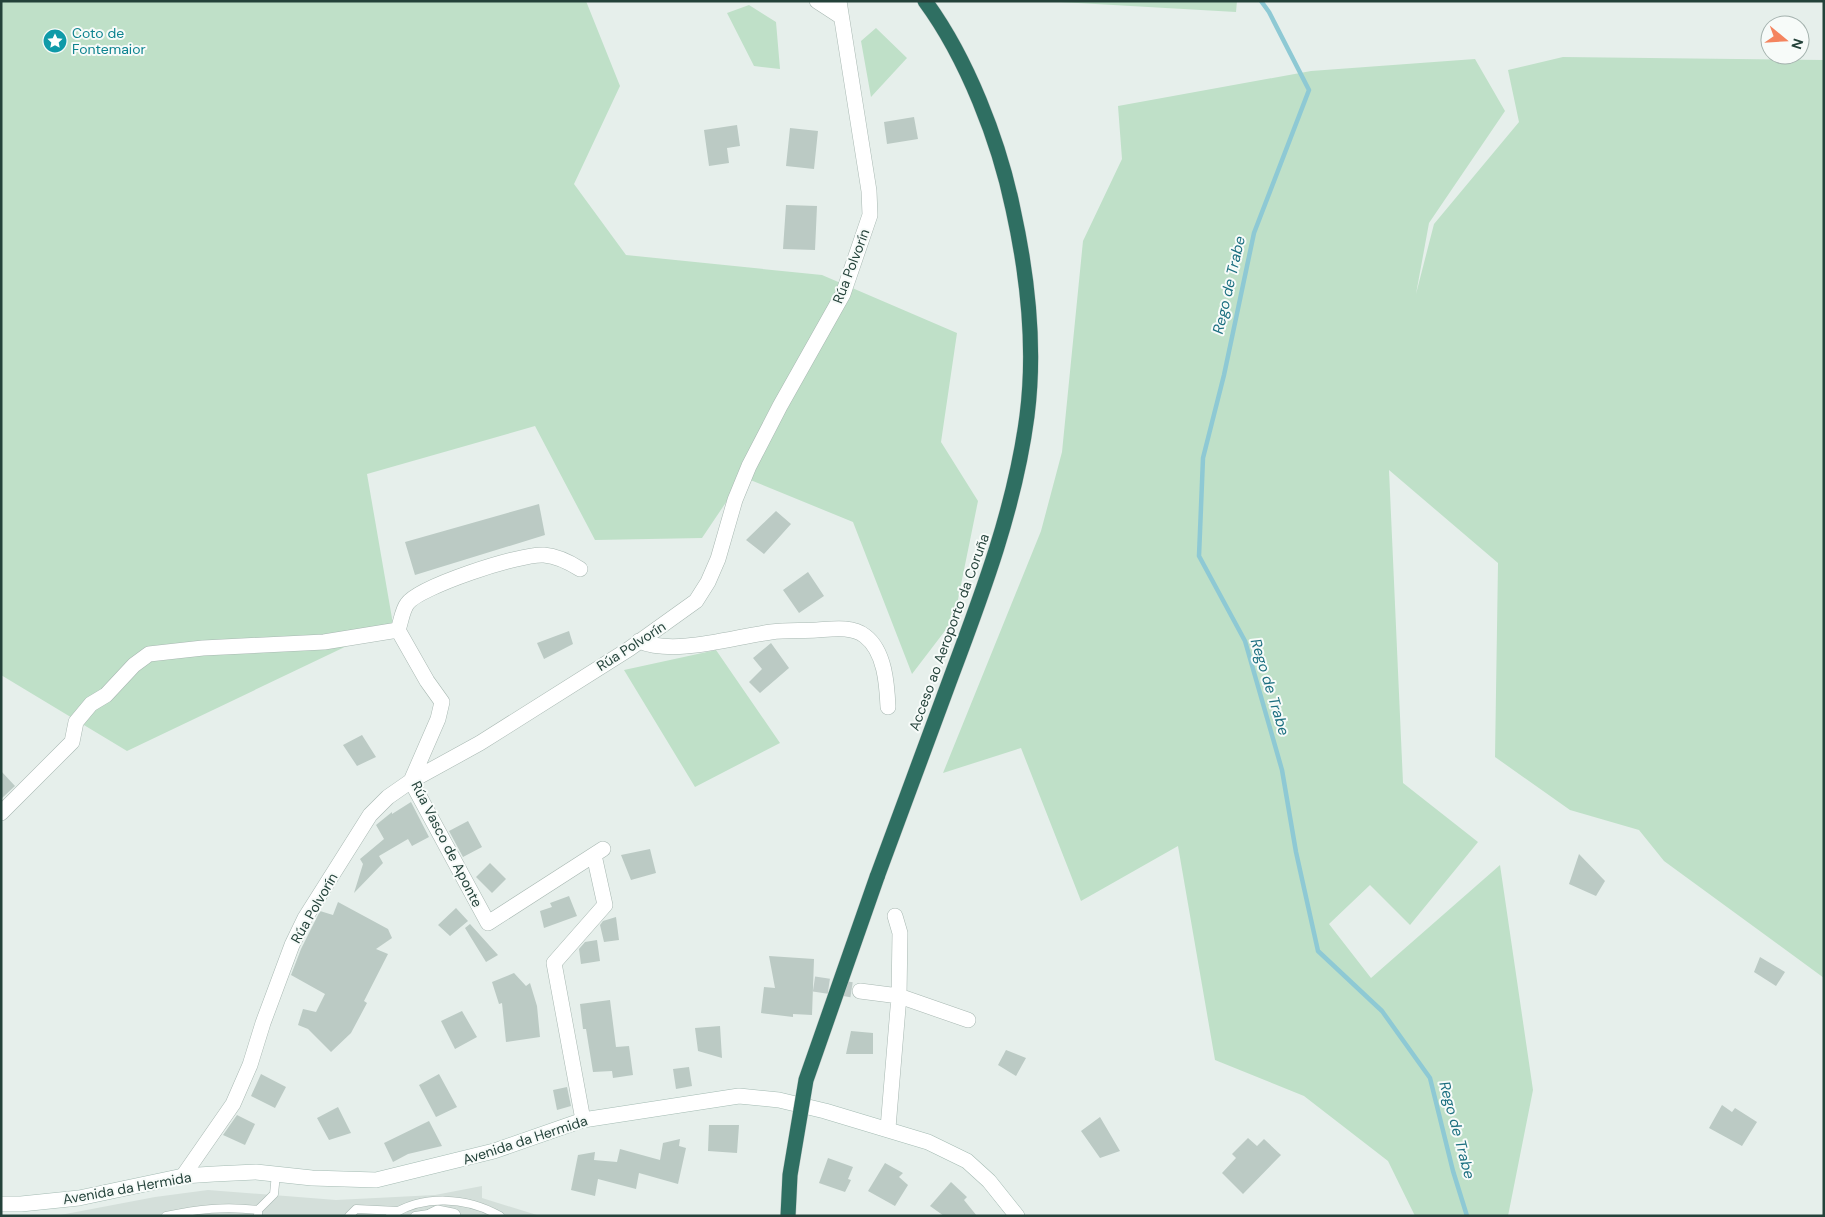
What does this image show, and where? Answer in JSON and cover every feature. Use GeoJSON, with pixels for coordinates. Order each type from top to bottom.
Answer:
{"type":"FeatureCollection","features":[{"type":"Feature","properties":{"kind":"highway","name":"Acceso ao Aeroporto da Coruña"},"geometry":{"type":"LineString","coordinates":[[788,1216],[791,1165],[806,1080],[877,877],[983,594],[1005,524],[1017,472],[1027,414],[1030,362],[1026,267],[1001,159],[980,104],[957,56],[925,1]]}},
{"type":"Feature","properties":{"kind":"street"},"geometry":{"type":"LineString","coordinates":[[817,1],[840,9]]}},
{"type":"Feature","properties":{"kind":"street","name":"Rúa Polvorín"},"geometry":{"type":"LineString","coordinates":[[183,1176],[233,1104],[250,1065],[281,971],[305,918],[370,816],[388,797],[411,781],[480,743],[639,641],[696,601],[708,582],[718,559],[735,500],[749,466],[780,406],[843,294],[870,215],[869,191],[840,9]]}},
{"type":"Feature","properties":{"kind":"street"},"geometry":{"type":"LineString","coordinates":[[1,813],[72,742],[76,722],[91,704],[106,695],[134,665],[149,654],[203,648],[324,642],[398,630],[407,604],[420,592],[475,572],[543,555],[566,561],[580,568]]}},
{"type":"Feature","properties":{"kind":"street"},"geometry":{"type":"LineString","coordinates":[[639,641],[666,648],[773,632],[839,629],[854,631],[866,637],[878,652],[887,686],[888,707]]}},
{"type":"Feature","properties":{"kind":"street","name":"Rúa Vasco de Aponte"},"geometry":{"type":"LineString","coordinates":[[398,630],[442,702],[438,719],[411,781],[488,923],[598,852],[605,905],[554,963],[582,1120]]}},
{"type":"Feature","properties":{"kind":"street"},"geometry":{"type":"LineString","coordinates":[[888,1128],[899,996],[900,933],[895,916]]}},
{"type":"Feature","properties":{"kind":"street"},"geometry":{"type":"LineString","coordinates":[[860,991],[899,996],[968,1020]]}},
{"type":"Feature","properties":{"kind":"street","name":"Avenida da Hermida"},"geometry":{"type":"LineString","coordinates":[[1,1204],[21,1204],[87,1196],[183,1176],[256,1172],[376,1180],[494,1151],[582,1120],[739,1096],[779,1100],[888,1128],[928,1142],[967,1161],[989,1181],[1017,1216]]}},
{"type":"Feature","properties":{"kind":"lane"},"geometry":{"type":"LineString","coordinates":[[166,1216],[202,1208],[230,1207],[258,1213],[274,1194],[276,1174]]}},
{"type":"Feature","properties":{"kind":"lane"},"geometry":{"type":"LineString","coordinates":[[390,1216],[398,1210],[419,1203],[442,1199],[488,1209],[500,1216]]}},
{"type":"Feature","properties":{"kind":"lane"},"geometry":{"type":"LineString","coordinates":[[348,1216],[356,1209],[398,1210]]}},
{"type":"Feature","properties":{"kind":"lane"},"geometry":{"type":"LineString","coordinates":[[415,1216],[441,1215]]}},
{"type":"Feature","properties":{"kind":"shaded area"},"geometry":{"type":"Polygon","coordinates":[[[482,1186],[482,1198],[540,1216],[55,1216],[155,1197],[208,1190],[336,1200],[435,1195],[482,1186]]]}},
{"type":"Feature","properties":{"kind":"green space"},"geometry":{"type":"Polygon","coordinates":[[[1,1],[586,1],[620,86],[574,184],[626,255],[822,275],[957,333],[941,442],[978,501],[954,619],[912,674],[853,522],[743,477],[702,538],[595,540],[535,426],[367,474],[393,624],[127,751],[1,675],[1,1]]]}},
{"type":"Feature","properties":{"kind":"green space"},"geometry":{"type":"Polygon","coordinates":[[[1043,1],[1237,1],[1236,12],[1043,1]]]}},
{"type":"Feature","properties":{"kind":"green space"},"geometry":{"type":"Polygon","coordinates":[[[749,5],[776,22],[780,69],[754,66],[727,13],[749,5]]]}},
{"type":"Feature","properties":{"kind":"green space"},"geometry":{"type":"Polygon","coordinates":[[[876,28],[907,58],[871,97],[861,41],[876,28]]]}},
{"type":"Feature","properties":{"kind":"green space"},"geometry":{"type":"Polygon","coordinates":[[[1563,57],[1760,59],[1760,65],[1810,65],[1810,60],[1824,60],[1824,978],[1664,861],[1639,830],[1570,810],[1495,757],[1498,563],[1389,470],[1403,783],[1478,842],[1410,925],[1370,885],[1329,924],[1371,978],[1500,865],[1533,1090],[1508,1216],[1415,1216],[1388,1161],[1304,1096],[1215,1060],[1178,846],[1081,901],[1021,748],[943,773],[1041,531],[1062,452],[1083,241],[1122,159],[1118,106],[1311,71],[1475,59],[1505,111],[1429,223],[1416,294],[1434,224],[1519,122],[1508,70],[1563,57]]]}},
{"type":"Feature","properties":{"kind":"green space"},"geometry":{"type":"Polygon","coordinates":[[[716,650],[780,743],[695,787],[624,670],[716,650]]]}},
{"type":"Feature","properties":{"kind":"building"},"geometry":{"type":"Polygon","coordinates":[[[914,117],[918,139],[887,144],[884,122],[914,117]]]}},
{"type":"Feature","properties":{"kind":"building"},"geometry":{"type":"Polygon","coordinates":[[[737,125],[740,146],[727,148],[729,163],[709,166],[704,130],[737,125]]]}},
{"type":"Feature","properties":{"kind":"building"},"geometry":{"type":"Polygon","coordinates":[[[790,128],[818,131],[814,169],[786,166],[790,128]]]}},
{"type":"Feature","properties":{"kind":"building"},"geometry":{"type":"Polygon","coordinates":[[[786,205],[817,206],[815,250],[783,249],[786,205]]]}},
{"type":"Feature","properties":{"kind":"building"},"geometry":{"type":"Polygon","coordinates":[[[539,504],[545,535],[415,575],[405,542],[539,504]]]}},
{"type":"Feature","properties":{"kind":"building"},"geometry":{"type":"Polygon","coordinates":[[[776,511],[791,524],[764,554],[746,540],[776,511]]]}},
{"type":"Feature","properties":{"kind":"building"},"geometry":{"type":"Polygon","coordinates":[[[808,572],[824,596],[799,613],[783,590],[808,572]]]}},
{"type":"Feature","properties":{"kind":"building"},"geometry":{"type":"Polygon","coordinates":[[[569,631],[573,644],[544,659],[537,643],[569,631]]]}},
{"type":"Feature","properties":{"kind":"building"},"geometry":{"type":"Polygon","coordinates":[[[771,643],[789,668],[760,693],[749,682],[762,669],[753,658],[771,643]]]}},
{"type":"Feature","properties":{"kind":"building"},"geometry":{"type":"Polygon","coordinates":[[[362,735],[376,757],[357,766],[343,745],[362,735]]]}},
{"type":"Feature","properties":{"kind":"building"},"geometry":{"type":"Polygon","coordinates":[[[1,771],[15,786],[1,799],[1,771]]]}},
{"type":"Feature","properties":{"kind":"building"},"geometry":{"type":"Polygon","coordinates":[[[411,802],[429,837],[412,846],[408,839],[379,856],[383,863],[354,893],[363,864],[360,859],[384,839],[376,825],[392,812],[392,814],[411,802]]]}},
{"type":"Feature","properties":{"kind":"building"},"geometry":{"type":"Polygon","coordinates":[[[468,821],[482,847],[463,857],[449,831],[468,821]]]}},
{"type":"Feature","properties":{"kind":"building"},"geometry":{"type":"Polygon","coordinates":[[[650,849],[656,873],[631,880],[621,855],[650,849]]]}},
{"type":"Feature","properties":{"kind":"building"},"geometry":{"type":"Polygon","coordinates":[[[1579,854],[1605,881],[1596,896],[1569,884],[1579,854]]]}},
{"type":"Feature","properties":{"kind":"building"},"geometry":{"type":"Polygon","coordinates":[[[490,863],[506,879],[492,893],[476,877],[490,863]]]}},
{"type":"Feature","properties":{"kind":"building"},"geometry":{"type":"Polygon","coordinates":[[[569,896],[577,916],[544,928],[540,911],[552,907],[550,903],[569,896]]]}},
{"type":"Feature","properties":{"kind":"building"},"geometry":{"type":"Polygon","coordinates":[[[338,902],[388,929],[392,938],[376,949],[388,954],[364,1001],[367,1003],[351,1033],[331,1052],[308,1029],[298,1025],[303,1009],[316,1012],[325,994],[291,975],[301,949],[320,911],[333,915],[338,902]]]}},
{"type":"Feature","properties":{"kind":"building"},"geometry":{"type":"Polygon","coordinates":[[[456,908],[468,921],[450,936],[438,925],[456,908]]]}},
{"type":"Feature","properties":{"kind":"building"},"geometry":{"type":"Polygon","coordinates":[[[616,917],[619,940],[604,942],[600,925],[603,921],[616,917]]]}},
{"type":"Feature","properties":{"kind":"building"},"geometry":{"type":"Polygon","coordinates":[[[470,924],[498,955],[486,962],[465,928],[470,924]]]}},
{"type":"Feature","properties":{"kind":"building"},"geometry":{"type":"Polygon","coordinates":[[[597,940],[600,961],[581,964],[579,949],[585,942],[597,940]]]}},
{"type":"Feature","properties":{"kind":"building"},"geometry":{"type":"Polygon","coordinates":[[[769,956],[814,959],[812,1015],[793,1014],[793,1017],[761,1013],[764,987],[775,988],[769,956]]]}},
{"type":"Feature","properties":{"kind":"building"},"geometry":{"type":"Polygon","coordinates":[[[1760,957],[1785,972],[1776,986],[1754,972],[1760,957]]]}},
{"type":"Feature","properties":{"kind":"building"},"geometry":{"type":"Polygon","coordinates":[[[514,973],[526,986],[530,983],[537,1006],[540,1037],[506,1042],[502,1003],[499,1004],[492,982],[514,973]]]}},
{"type":"Feature","properties":{"kind":"building"},"geometry":{"type":"Polygon","coordinates":[[[610,1000],[616,1047],[629,1046],[633,1075],[613,1078],[612,1071],[593,1072],[586,1029],[583,1029],[580,1004],[610,1000]]]}},
{"type":"Feature","properties":{"kind":"building"},"geometry":{"type":"Polygon","coordinates":[[[462,1011],[477,1037],[455,1049],[441,1021],[462,1011]]]}},
{"type":"Feature","properties":{"kind":"building"},"geometry":{"type":"Polygon","coordinates":[[[720,1026],[722,1058],[698,1051],[695,1028],[720,1026]]]}},
{"type":"Feature","properties":{"kind":"building"},"geometry":{"type":"Polygon","coordinates":[[[851,1031],[873,1033],[873,1054],[846,1054],[851,1031]]]}},
{"type":"Feature","properties":{"kind":"building"},"geometry":{"type":"Polygon","coordinates":[[[1006,1050],[1026,1058],[1016,1076],[998,1065],[1006,1050]]]}},
{"type":"Feature","properties":{"kind":"building"},"geometry":{"type":"Polygon","coordinates":[[[689,1067],[692,1086],[676,1089],[673,1069],[689,1067]]]}},
{"type":"Feature","properties":{"kind":"building"},"geometry":{"type":"Polygon","coordinates":[[[261,1074],[286,1087],[275,1108],[251,1096],[261,1074]]]}},
{"type":"Feature","properties":{"kind":"building"},"geometry":{"type":"Polygon","coordinates":[[[439,1074],[457,1107],[436,1117],[419,1085],[439,1074]]]}},
{"type":"Feature","properties":{"kind":"building"},"geometry":{"type":"Polygon","coordinates":[[[567,1087],[571,1106],[557,1110],[553,1090],[567,1087]]]}},
{"type":"Feature","properties":{"kind":"building"},"geometry":{"type":"Polygon","coordinates":[[[1722,1105],[1732,1112],[1735,1108],[1757,1122],[1742,1146],[1709,1128],[1722,1105]]]}},
{"type":"Feature","properties":{"kind":"building"},"geometry":{"type":"Polygon","coordinates":[[[338,1107],[351,1133],[329,1140],[317,1118],[338,1107]]]}},
{"type":"Feature","properties":{"kind":"building"},"geometry":{"type":"Polygon","coordinates":[[[237,1115],[255,1124],[245,1145],[223,1135],[237,1115]]]}},
{"type":"Feature","properties":{"kind":"building"},"geometry":{"type":"Polygon","coordinates":[[[1100,1117],[1120,1151],[1100,1158],[1081,1131],[1100,1117]]]}},
{"type":"Feature","properties":{"kind":"building"},"geometry":{"type":"Polygon","coordinates":[[[429,1121],[442,1146],[408,1154],[393,1162],[384,1143],[429,1121]]]}},
{"type":"Feature","properties":{"kind":"building"},"geometry":{"type":"Polygon","coordinates":[[[709,1125],[739,1125],[737,1153],[708,1151],[709,1125]]]}},
{"type":"Feature","properties":{"kind":"building"},"geometry":{"type":"Polygon","coordinates":[[[1248,1138],[1257,1146],[1264,1139],[1281,1155],[1243,1194],[1222,1173],[1236,1158],[1232,1154],[1248,1138]]]}},
{"type":"Feature","properties":{"kind":"building"},"geometry":{"type":"Polygon","coordinates":[[[680,1139],[679,1146],[686,1148],[678,1184],[639,1173],[636,1189],[598,1179],[595,1196],[571,1190],[578,1155],[595,1152],[594,1160],[617,1162],[620,1149],[660,1160],[663,1143],[680,1139]]]}},
{"type":"Feature","properties":{"kind":"building"},"geometry":{"type":"Polygon","coordinates":[[[828,1158],[853,1167],[848,1179],[851,1180],[845,1192],[819,1183],[828,1158]]]}},
{"type":"Feature","properties":{"kind":"building"},"geometry":{"type":"Polygon","coordinates":[[[885,1163],[903,1173],[899,1177],[908,1185],[895,1206],[868,1191],[885,1163]]]}},
{"type":"Feature","properties":{"kind":"building"},"geometry":{"type":"Polygon","coordinates":[[[951,1182],[967,1197],[964,1200],[977,1216],[944,1216],[930,1206],[951,1182]]]}},
{"type":"Feature","properties":{"kind":"waterway","name":"Rego de Trabe"},"geometry":{"type":"LineString","coordinates":[[1261,1],[1269,12],[1309,90],[1254,233],[1224,375],[1203,458],[1199,556],[1245,641],[1282,770],[1296,852],[1318,951],[1382,1011],[1430,1078],[1453,1171],[1467,1216]]}},
{"type":"Feature","properties":{"kind":"tunnel"},"geometry":{"type":"LineString","coordinates":[[814,984],[860,991]]}},
{"type":"Feature","properties":{"kind":"place","name":"Coto de Fontemaior"},"geometry":{"type":"Point","coordinates":[55,41]}}]}
